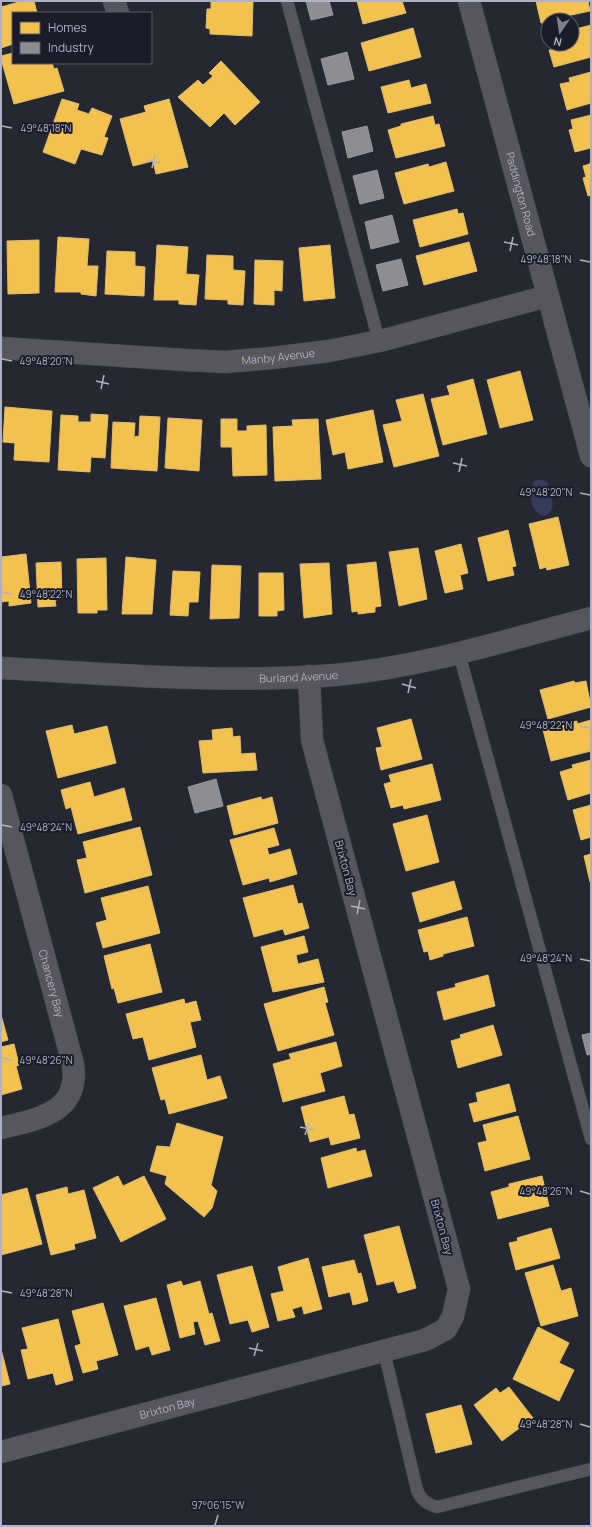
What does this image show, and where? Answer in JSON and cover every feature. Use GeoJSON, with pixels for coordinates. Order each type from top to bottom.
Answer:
{"type":"FeatureCollection","features":[{"type":"Feature","properties":{"kind":"street"},"geometry":{"type":"LineString","coordinates":[[114,1],[118,12]]}},
{"type":"Feature","properties":{"kind":"street","name":"Paddington Road"},"geometry":{"type":"LineString","coordinates":[[469,1],[548,296],[588,434],[591,456]]}},
{"type":"Feature","properties":{"kind":"street","name":"Manby Avenue"},"geometry":{"type":"LineString","coordinates":[[1,348],[226,362],[329,351],[379,341],[548,296]]}},
{"type":"Feature","properties":{"kind":"street","name":"Burland Avenue"},"geometry":{"type":"LineString","coordinates":[[1,668],[193,679],[263,680],[336,675],[406,665],[459,653],[591,618]]}},
{"type":"Feature","properties":{"kind":"street","name":"Brixton Bay"},"geometry":{"type":"LineString","coordinates":[[1,1452],[425,1340],[446,1329],[453,1316],[459,1289],[312,740],[309,676]]}},
{"type":"Feature","properties":{"kind":"street","name":"Chancery Bay"},"geometry":{"type":"LineString","coordinates":[[1,795],[73,1064],[75,1078],[70,1093],[62,1106],[45,1117],[1,1128]]}},
{"type":"Feature","properties":{"kind":"lane"},"geometry":{"type":"LineString","coordinates":[[287,1],[379,341]]}},
{"type":"Feature","properties":{"kind":"lane"},"geometry":{"type":"LineString","coordinates":[[459,653],[591,1139]]}},
{"type":"Feature","properties":{"kind":"lane"},"geometry":{"type":"LineString","coordinates":[[384,1351],[417,1490],[420,1498],[429,1505],[437,1507],[591,1469]]}},
{"type":"Feature","properties":{"kind":"water"},"geometry":{"type":"Polygon","coordinates":[[[536,480],[547,482],[551,496],[553,505],[552,509],[545,516],[536,512],[533,507],[531,489],[536,480]]]}},
{"type":"Feature","properties":{"kind":"building: Homes"},"geometry":{"type":"Polygon","coordinates":[[[22,1],[34,1],[37,12],[12,12],[12,44],[1,48],[1,7],[22,1]]]}},
{"type":"Feature","properties":{"kind":"building: Homes"},"geometry":{"type":"Polygon","coordinates":[[[211,1],[253,1],[252,36],[210,34],[210,29],[206,28],[207,9],[211,9],[211,1]]]}},
{"type":"Feature","properties":{"kind":"building: Homes"},"geometry":{"type":"Polygon","coordinates":[[[357,1],[402,1],[406,13],[363,24],[357,1]]]}},
{"type":"Feature","properties":{"kind":"building: Homes"},"geometry":{"type":"Polygon","coordinates":[[[536,1],[588,1],[590,11],[580,13],[540,12],[540,19],[536,1]]]}},
{"type":"Feature","properties":{"kind":"building: Homes"},"geometry":{"type":"Polygon","coordinates":[[[591,25],[591,57],[554,67],[550,52],[580,52],[580,28],[591,25]]]}},
{"type":"Feature","properties":{"kind":"building: Homes"},"geometry":{"type":"Polygon","coordinates":[[[413,28],[421,57],[369,71],[361,43],[413,28]]]}},
{"type":"Feature","properties":{"kind":"building: Homes"},"geometry":{"type":"Polygon","coordinates":[[[12,53],[12,64],[52,64],[54,69],[57,68],[64,91],[14,104],[1,56],[12,53]]]}},
{"type":"Feature","properties":{"kind":"building: Homes"},"geometry":{"type":"Polygon","coordinates":[[[221,61],[260,102],[235,125],[224,113],[210,127],[178,97],[198,80],[203,85],[213,76],[209,73],[221,61]]]}},
{"type":"Feature","properties":{"kind":"building: Homes"},"geometry":{"type":"Polygon","coordinates":[[[591,72],[591,103],[567,110],[560,84],[570,82],[569,78],[591,72]]]}},
{"type":"Feature","properties":{"kind":"building: Homes"},"geometry":{"type":"Polygon","coordinates":[[[409,80],[411,88],[426,84],[431,103],[388,113],[381,87],[409,80]]]}},
{"type":"Feature","properties":{"kind":"building: Homes"},"geometry":{"type":"Polygon","coordinates":[[[62,99],[79,104],[77,110],[89,114],[92,108],[112,116],[104,137],[108,138],[102,155],[81,149],[75,164],[43,152],[62,99]]]}},
{"type":"Feature","properties":{"kind":"building: Homes"},"geometry":{"type":"Polygon","coordinates":[[[169,99],[188,167],[156,174],[153,161],[133,166],[120,119],[146,112],[144,106],[169,99]]]}},
{"type":"Feature","properties":{"kind":"building: Homes"},"geometry":{"type":"Polygon","coordinates":[[[591,115],[591,148],[575,152],[569,130],[573,129],[571,120],[591,115]]]}},
{"type":"Feature","properties":{"kind":"building: Homes"},"geometry":{"type":"Polygon","coordinates":[[[433,116],[435,125],[439,124],[445,146],[396,158],[388,130],[401,126],[401,124],[433,116]]]}},
{"type":"Feature","properties":{"kind":"building: Homes"},"geometry":{"type":"Polygon","coordinates":[[[446,162],[454,191],[404,204],[395,173],[428,164],[429,167],[446,162]]]}},
{"type":"Feature","properties":{"kind":"building: Homes"},"geometry":{"type":"Polygon","coordinates":[[[590,162],[591,195],[588,196],[583,178],[586,177],[583,166],[590,164],[590,162]]]}},
{"type":"Feature","properties":{"kind":"building: Homes"},"geometry":{"type":"Polygon","coordinates":[[[457,209],[458,214],[463,213],[468,234],[420,247],[413,220],[457,209]]]}},
{"type":"Feature","properties":{"kind":"building: Homes"},"geometry":{"type":"Polygon","coordinates":[[[58,237],[89,239],[87,266],[98,266],[96,296],[81,294],[81,292],[55,292],[58,237]]]}},
{"type":"Feature","properties":{"kind":"building: Homes"},"geometry":{"type":"Polygon","coordinates":[[[39,240],[39,293],[8,294],[7,241],[39,240]]]}},
{"type":"Feature","properties":{"kind":"building: Homes"},"geometry":{"type":"Polygon","coordinates":[[[469,242],[477,271],[424,285],[416,256],[469,242]]]}},
{"type":"Feature","properties":{"kind":"building: Homes"},"geometry":{"type":"Polygon","coordinates":[[[157,245],[188,247],[186,274],[199,275],[196,305],[179,304],[179,300],[154,300],[157,245]]]}},
{"type":"Feature","properties":{"kind":"building: Homes"},"geometry":{"type":"Polygon","coordinates":[[[330,245],[335,298],[304,301],[299,248],[330,245]]]}},
{"type":"Feature","properties":{"kind":"building: Homes"},"geometry":{"type":"Polygon","coordinates":[[[107,251],[135,252],[135,266],[145,267],[144,296],[105,294],[107,251]]]}},
{"type":"Feature","properties":{"kind":"building: Homes"},"geometry":{"type":"Polygon","coordinates":[[[207,255],[233,256],[233,270],[245,271],[243,305],[228,304],[228,300],[205,299],[207,255]]]}},
{"type":"Feature","properties":{"kind":"building: Homes"},"geometry":{"type":"Polygon","coordinates":[[[255,260],[283,261],[282,291],[274,290],[274,305],[254,304],[255,260]]]}},
{"type":"Feature","properties":{"kind":"building: Homes"},"geometry":{"type":"Polygon","coordinates":[[[520,371],[533,420],[500,428],[487,380],[520,371]]]}},
{"type":"Feature","properties":{"kind":"building: Homes"},"geometry":{"type":"Polygon","coordinates":[[[473,379],[487,434],[443,445],[431,399],[450,395],[447,386],[473,379]]]}},
{"type":"Feature","properties":{"kind":"building: Homes"},"geometry":{"type":"Polygon","coordinates":[[[423,394],[439,456],[394,467],[383,425],[402,421],[396,400],[423,394]]]}},
{"type":"Feature","properties":{"kind":"building: Homes"},"geometry":{"type":"Polygon","coordinates":[[[5,407],[52,411],[49,462],[14,460],[15,443],[3,442],[5,407]]]}},
{"type":"Feature","properties":{"kind":"building: Homes"},"geometry":{"type":"Polygon","coordinates":[[[373,410],[383,462],[348,469],[345,452],[333,455],[326,420],[373,410]]]}},
{"type":"Feature","properties":{"kind":"building: Homes"},"geometry":{"type":"Polygon","coordinates":[[[91,414],[108,415],[105,458],[91,457],[90,472],[58,470],[61,415],[78,416],[78,422],[91,422],[91,414]]]}},
{"type":"Feature","properties":{"kind":"building: Homes"},"geometry":{"type":"Polygon","coordinates":[[[140,416],[160,417],[157,471],[111,468],[113,422],[135,423],[134,437],[139,436],[140,416]]]}},
{"type":"Feature","properties":{"kind":"building: Homes"},"geometry":{"type":"Polygon","coordinates":[[[168,418],[202,420],[199,471],[165,468],[168,418]]]}},
{"type":"Feature","properties":{"kind":"building: Homes"},"geometry":{"type":"Polygon","coordinates":[[[221,419],[237,419],[237,431],[247,431],[247,426],[266,425],[267,475],[233,476],[232,447],[221,447],[221,419]]]}},
{"type":"Feature","properties":{"kind":"building: Homes"},"geometry":{"type":"Polygon","coordinates":[[[318,419],[321,479],[275,481],[273,427],[293,426],[292,420],[318,419]]]}},
{"type":"Feature","properties":{"kind":"building: Homes"},"geometry":{"type":"Polygon","coordinates":[[[558,517],[569,565],[547,570],[546,567],[540,569],[529,524],[558,517]]]}},
{"type":"Feature","properties":{"kind":"building: Homes"},"geometry":{"type":"Polygon","coordinates":[[[508,530],[516,566],[512,567],[514,575],[488,581],[478,538],[508,530]]]}},
{"type":"Feature","properties":{"kind":"building: Homes"},"geometry":{"type":"Polygon","coordinates":[[[461,544],[468,573],[460,575],[463,589],[445,593],[435,551],[461,544]]]}},
{"type":"Feature","properties":{"kind":"building: Homes"},"geometry":{"type":"Polygon","coordinates":[[[418,548],[427,599],[399,606],[389,552],[418,548]]]}},
{"type":"Feature","properties":{"kind":"building: Homes"},"geometry":{"type":"Polygon","coordinates":[[[26,554],[31,603],[9,606],[9,601],[1,602],[1,557],[26,554]]]}},
{"type":"Feature","properties":{"kind":"building: Homes"},"geometry":{"type":"Polygon","coordinates":[[[126,557],[156,560],[152,614],[122,614],[126,557]]]}},
{"type":"Feature","properties":{"kind":"building: Homes"},"geometry":{"type":"Polygon","coordinates":[[[106,558],[107,610],[97,610],[97,613],[78,613],[77,559],[106,558]]]}},
{"type":"Feature","properties":{"kind":"building: Homes"},"geometry":{"type":"Polygon","coordinates":[[[61,562],[62,599],[55,600],[56,606],[38,607],[36,563],[61,562]]]}},
{"type":"Feature","properties":{"kind":"building: Homes"},"geometry":{"type":"Polygon","coordinates":[[[376,562],[381,606],[375,607],[375,612],[358,614],[358,611],[352,612],[347,565],[376,562]]]}},
{"type":"Feature","properties":{"kind":"building: Homes"},"geometry":{"type":"Polygon","coordinates":[[[329,563],[332,614],[304,618],[300,564],[329,563]]]}},
{"type":"Feature","properties":{"kind":"building: Homes"},"geometry":{"type":"Polygon","coordinates":[[[212,565],[241,566],[239,618],[210,619],[212,565]]]}},
{"type":"Feature","properties":{"kind":"building: Homes"},"geometry":{"type":"Polygon","coordinates":[[[173,571],[200,572],[198,602],[189,602],[188,616],[170,615],[173,571]]]}},
{"type":"Feature","properties":{"kind":"building: Homes"},"geometry":{"type":"Polygon","coordinates":[[[259,573],[283,573],[284,610],[277,611],[277,616],[259,616],[259,573]]]}},
{"type":"Feature","properties":{"kind":"building: Homes"},"geometry":{"type":"Polygon","coordinates":[[[574,681],[575,683],[586,681],[591,707],[548,719],[540,690],[574,681]]]}},
{"type":"Feature","properties":{"kind":"building: Homes"},"geometry":{"type":"Polygon","coordinates":[[[411,719],[422,759],[381,770],[376,748],[382,747],[377,728],[411,719]]]}},
{"type":"Feature","properties":{"kind":"building: Homes"},"geometry":{"type":"Polygon","coordinates":[[[591,720],[591,751],[551,761],[543,730],[577,721],[577,724],[591,720]]]}},
{"type":"Feature","properties":{"kind":"building: Homes"},"geometry":{"type":"Polygon","coordinates":[[[72,725],[74,734],[107,726],[116,763],[58,778],[46,731],[72,725]]]}},
{"type":"Feature","properties":{"kind":"building: Homes"},"geometry":{"type":"Polygon","coordinates":[[[232,728],[233,737],[240,736],[241,754],[255,753],[257,770],[203,773],[199,741],[213,740],[212,730],[232,728]]]}},
{"type":"Feature","properties":{"kind":"building: Homes"},"geometry":{"type":"Polygon","coordinates":[[[591,760],[591,793],[568,800],[560,772],[573,768],[572,765],[591,760]]]}},
{"type":"Feature","properties":{"kind":"building: Homes"},"geometry":{"type":"Polygon","coordinates":[[[432,764],[441,800],[404,809],[403,805],[391,808],[384,784],[391,782],[389,775],[432,764]]]}},
{"type":"Feature","properties":{"kind":"building: Homes"},"geometry":{"type":"Polygon","coordinates":[[[90,782],[94,797],[124,788],[132,820],[78,834],[71,807],[66,809],[61,790],[90,782]]]}},
{"type":"Feature","properties":{"kind":"building: Homes"},"geometry":{"type":"Polygon","coordinates":[[[261,797],[262,800],[272,797],[278,823],[234,835],[227,806],[261,797]]]}},
{"type":"Feature","properties":{"kind":"building: Homes"},"geometry":{"type":"Polygon","coordinates":[[[591,805],[591,837],[581,840],[573,810],[591,805]]]}},
{"type":"Feature","properties":{"kind":"building: Homes"},"geometry":{"type":"Polygon","coordinates":[[[427,815],[439,862],[406,871],[393,824],[427,815]]]}},
{"type":"Feature","properties":{"kind":"building: Homes"},"geometry":{"type":"Polygon","coordinates":[[[140,827],[152,875],[85,893],[77,860],[87,858],[83,842],[140,827]]]}},
{"type":"Feature","properties":{"kind":"building: Homes"},"geometry":{"type":"Polygon","coordinates":[[[274,828],[279,845],[267,848],[269,855],[290,849],[297,874],[270,882],[269,878],[243,885],[230,840],[274,828]]]}},
{"type":"Feature","properties":{"kind":"building: Homes"},"geometry":{"type":"Polygon","coordinates":[[[591,854],[591,881],[590,882],[584,856],[591,854]]]}},
{"type":"Feature","properties":{"kind":"building: Homes"},"geometry":{"type":"Polygon","coordinates":[[[454,881],[462,909],[420,922],[412,893],[454,881]]]}},
{"type":"Feature","properties":{"kind":"building: Homes"},"geometry":{"type":"Polygon","coordinates":[[[293,885],[298,904],[302,903],[309,928],[285,935],[283,929],[254,937],[243,898],[293,885]]]}},
{"type":"Feature","properties":{"kind":"building: Homes"},"geometry":{"type":"Polygon","coordinates":[[[148,886],[160,933],[103,948],[96,923],[107,920],[101,898],[148,886]]]}},
{"type":"Feature","properties":{"kind":"building: Homes"},"geometry":{"type":"Polygon","coordinates":[[[467,917],[474,946],[443,954],[443,956],[430,960],[428,951],[424,952],[418,930],[467,917]]]}},
{"type":"Feature","properties":{"kind":"building: Homes"},"geometry":{"type":"Polygon","coordinates":[[[304,936],[308,952],[296,955],[298,964],[318,959],[324,982],[273,992],[261,947],[304,936]]]}},
{"type":"Feature","properties":{"kind":"building: Homes"},"geometry":{"type":"Polygon","coordinates":[[[150,944],[162,992],[118,1003],[114,988],[112,989],[104,956],[150,944]]]}},
{"type":"Feature","properties":{"kind":"building: Homes"},"geometry":{"type":"Polygon","coordinates":[[[488,975],[495,1006],[444,1020],[437,992],[456,987],[455,984],[488,975]]]}},
{"type":"Feature","properties":{"kind":"building: Homes"},"geometry":{"type":"Polygon","coordinates":[[[324,987],[328,1002],[325,1003],[334,1035],[278,1051],[264,1004],[324,987]]]}},
{"type":"Feature","properties":{"kind":"building: Homes"},"geometry":{"type":"Polygon","coordinates":[[[184,999],[185,1004],[196,1001],[201,1020],[190,1022],[196,1047],[149,1060],[143,1037],[133,1039],[126,1014],[184,999]]]}},
{"type":"Feature","properties":{"kind":"building: Homes"},"geometry":{"type":"Polygon","coordinates":[[[1,1015],[8,1040],[1,1042],[1,1015]]]}},
{"type":"Feature","properties":{"kind":"building: Homes"},"geometry":{"type":"Polygon","coordinates":[[[493,1025],[502,1055],[458,1068],[451,1041],[461,1038],[460,1035],[493,1025]]]}},
{"type":"Feature","properties":{"kind":"building: Homes"},"geometry":{"type":"Polygon","coordinates":[[[336,1042],[342,1066],[320,1073],[325,1091],[283,1102],[273,1064],[291,1059],[289,1054],[336,1042]]]}},
{"type":"Feature","properties":{"kind":"building: Homes"},"geometry":{"type":"Polygon","coordinates":[[[14,1044],[19,1065],[16,1066],[22,1089],[1,1095],[1,1047],[14,1044]]]}},
{"type":"Feature","properties":{"kind":"building: Homes"},"geometry":{"type":"Polygon","coordinates":[[[201,1055],[207,1080],[220,1076],[227,1098],[169,1114],[165,1099],[161,1100],[152,1068],[201,1055]]]}},
{"type":"Feature","properties":{"kind":"building: Homes"},"geometry":{"type":"Polygon","coordinates":[[[509,1084],[516,1111],[474,1122],[469,1104],[478,1102],[476,1093],[509,1084]]]}},
{"type":"Feature","properties":{"kind":"building: Homes"},"geometry":{"type":"Polygon","coordinates":[[[344,1096],[349,1115],[354,1114],[360,1138],[331,1145],[329,1137],[310,1142],[301,1107],[344,1096]]]}},
{"type":"Feature","properties":{"kind":"building: Homes"},"geometry":{"type":"Polygon","coordinates":[[[518,1116],[530,1159],[485,1171],[478,1143],[487,1141],[483,1125],[518,1116]]]}},
{"type":"Feature","properties":{"kind":"building: Homes"},"geometry":{"type":"Polygon","coordinates":[[[177,1123],[223,1137],[211,1185],[217,1191],[212,1208],[204,1217],[165,1184],[167,1176],[150,1171],[157,1146],[170,1147],[177,1123]]]}},
{"type":"Feature","properties":{"kind":"building: Homes"},"geometry":{"type":"Polygon","coordinates":[[[356,1148],[357,1152],[365,1150],[372,1176],[328,1188],[321,1158],[356,1148]]]}},
{"type":"Feature","properties":{"kind":"building: Homes"},"geometry":{"type":"Polygon","coordinates":[[[118,1176],[123,1186],[144,1176],[166,1219],[121,1242],[93,1188],[118,1176]]]}},
{"type":"Feature","properties":{"kind":"building: Homes"},"geometry":{"type":"Polygon","coordinates":[[[542,1176],[549,1206],[498,1219],[491,1192],[509,1187],[509,1184],[542,1176]]]}},
{"type":"Feature","properties":{"kind":"building: Homes"},"geometry":{"type":"Polygon","coordinates":[[[67,1187],[68,1194],[84,1190],[96,1238],[74,1244],[75,1249],[51,1255],[36,1195],[67,1187]]]}},
{"type":"Feature","properties":{"kind":"building: Homes"},"geometry":{"type":"Polygon","coordinates":[[[27,1188],[42,1244],[1,1255],[1,1195],[27,1188]]]}},
{"type":"Feature","properties":{"kind":"building: Homes"},"geometry":{"type":"Polygon","coordinates":[[[399,1226],[416,1288],[398,1293],[394,1281],[377,1285],[364,1235],[399,1226]]]}},
{"type":"Feature","properties":{"kind":"building: Homes"},"geometry":{"type":"Polygon","coordinates":[[[551,1228],[560,1258],[516,1270],[509,1243],[518,1241],[517,1238],[551,1228]]]}},
{"type":"Feature","properties":{"kind":"building: Homes"},"geometry":{"type":"Polygon","coordinates":[[[308,1258],[322,1309],[304,1314],[302,1306],[292,1309],[295,1317],[278,1321],[271,1294],[284,1291],[278,1267],[308,1258]]]}},
{"type":"Feature","properties":{"kind":"building: Homes"},"geometry":{"type":"Polygon","coordinates":[[[354,1260],[358,1274],[361,1273],[368,1301],[353,1305],[350,1292],[329,1297],[322,1267],[354,1260]]]}},
{"type":"Feature","properties":{"kind":"building: Homes"},"geometry":{"type":"Polygon","coordinates":[[[553,1265],[561,1291],[571,1288],[578,1316],[541,1326],[525,1273],[553,1265]]]}},
{"type":"Feature","properties":{"kind":"building: Homes"},"geometry":{"type":"Polygon","coordinates":[[[252,1266],[269,1327],[252,1332],[248,1320],[230,1324],[217,1275],[252,1266]]]}},
{"type":"Feature","properties":{"kind":"building: Homes"},"geometry":{"type":"Polygon","coordinates":[[[181,1281],[183,1286],[200,1281],[209,1314],[212,1313],[220,1341],[205,1345],[198,1321],[193,1322],[195,1334],[180,1338],[167,1285],[181,1281]]]}},
{"type":"Feature","properties":{"kind":"building: Homes"},"geometry":{"type":"Polygon","coordinates":[[[156,1298],[170,1350],[152,1355],[149,1346],[136,1350],[124,1306],[156,1298]]]}},
{"type":"Feature","properties":{"kind":"building: Homes"},"geometry":{"type":"Polygon","coordinates":[[[103,1303],[118,1355],[96,1361],[98,1369],[83,1373],[75,1346],[81,1344],[72,1311],[103,1303]]]}},
{"type":"Feature","properties":{"kind":"building: Homes"},"geometry":{"type":"Polygon","coordinates":[[[58,1319],[73,1380],[56,1385],[53,1373],[28,1379],[21,1350],[28,1349],[22,1328],[58,1319]]]}},
{"type":"Feature","properties":{"kind":"building: Homes"},"geometry":{"type":"Polygon","coordinates":[[[538,1327],[569,1343],[559,1363],[574,1370],[559,1401],[513,1379],[538,1327]]]}},
{"type":"Feature","properties":{"kind":"building: Homes"},"geometry":{"type":"Polygon","coordinates":[[[1,1349],[10,1384],[1,1386],[1,1349]]]}},
{"type":"Feature","properties":{"kind":"building: Homes"},"geometry":{"type":"Polygon","coordinates":[[[509,1387],[533,1418],[502,1441],[474,1405],[496,1388],[500,1393],[509,1387]]]}},
{"type":"Feature","properties":{"kind":"building: Homes"},"geometry":{"type":"Polygon","coordinates":[[[461,1405],[472,1444],[436,1453],[426,1414],[461,1405]]]}},
{"type":"Feature","properties":{"kind":"building: Industry"},"geometry":{"type":"Polygon","coordinates":[[[306,1],[329,1],[333,15],[311,20],[306,1]]]}},
{"type":"Feature","properties":{"kind":"building: Industry"},"geometry":{"type":"Polygon","coordinates":[[[347,52],[354,79],[328,85],[321,59],[347,52]]]}},
{"type":"Feature","properties":{"kind":"building: Industry"},"geometry":{"type":"Polygon","coordinates":[[[367,126],[373,151],[348,158],[342,132],[367,126]]]}},
{"type":"Feature","properties":{"kind":"building: Industry"},"geometry":{"type":"Polygon","coordinates":[[[377,170],[384,198],[360,204],[353,176],[377,170]]]}},
{"type":"Feature","properties":{"kind":"building: Industry"},"geometry":{"type":"Polygon","coordinates":[[[392,215],[399,242],[371,249],[365,222],[392,215]]]}},
{"type":"Feature","properties":{"kind":"building: Industry"},"geometry":{"type":"Polygon","coordinates":[[[401,259],[408,285],[383,291],[376,265],[401,259]]]}},
{"type":"Feature","properties":{"kind":"building: Industry"},"geometry":{"type":"Polygon","coordinates":[[[216,779],[223,806],[195,813],[188,787],[216,779]]]}},
{"type":"Feature","properties":{"kind":"building: Industry"},"geometry":{"type":"Polygon","coordinates":[[[591,1033],[591,1054],[587,1055],[582,1035],[591,1033]]]}}]}
